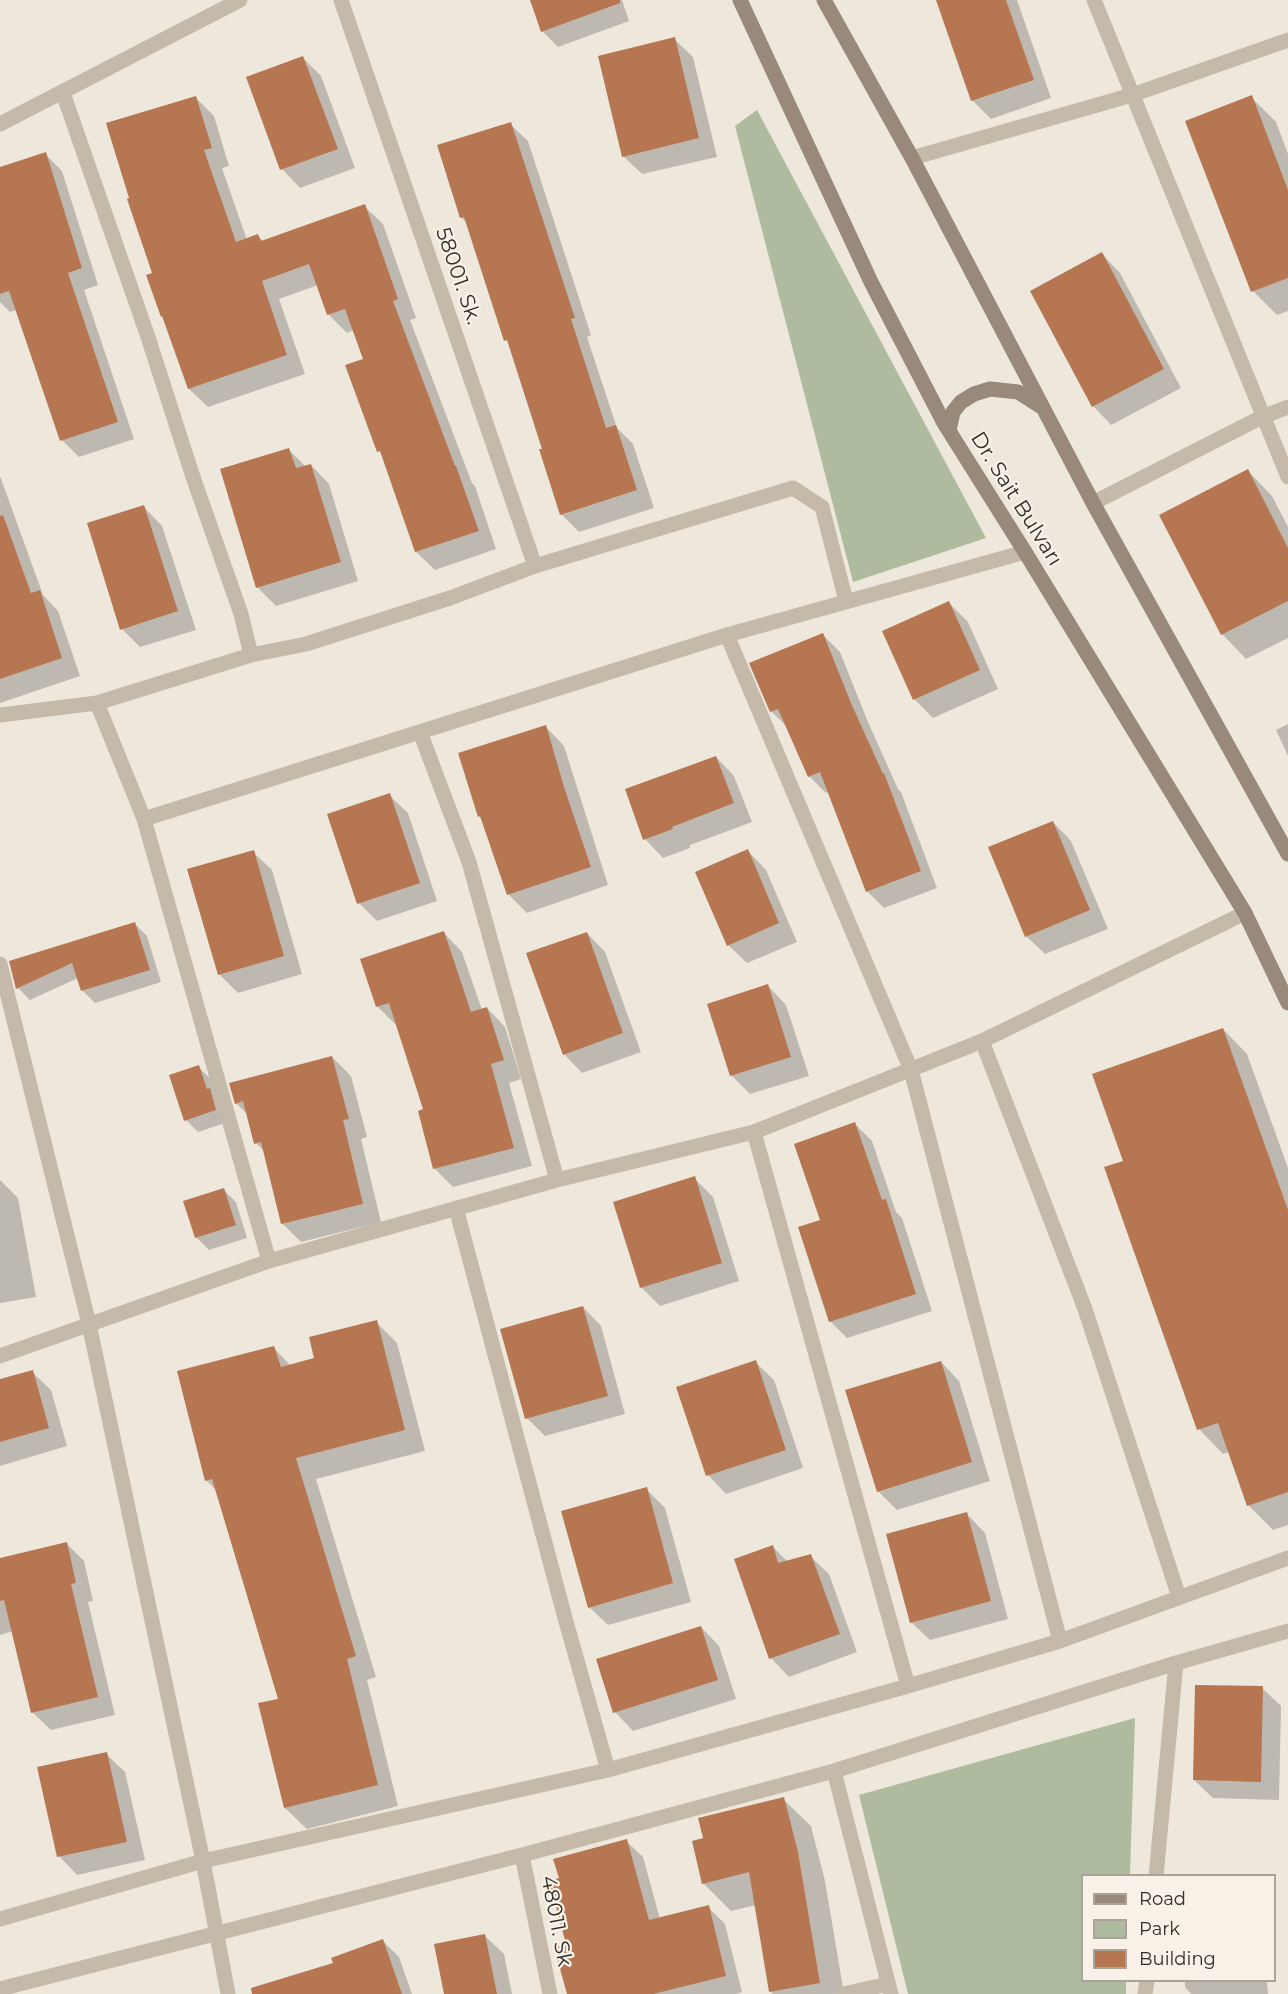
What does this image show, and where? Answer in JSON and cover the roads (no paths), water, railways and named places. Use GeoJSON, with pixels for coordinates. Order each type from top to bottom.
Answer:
{"type":"FeatureCollection","features":[{"type":"Feature","properties":{"kind":"main road","name":"Dr. Sait Bulvarı"},"geometry":{"type":"LineString","coordinates":[[740,0],[871,282],[949,431],[1245,913],[1288,1004]]}},
{"type":"Feature","properties":{"kind":"main road"},"geometry":{"type":"LineString","coordinates":[[824,0],[912,158],[1093,503],[1288,854]]}},
{"type":"Feature","properties":{"kind":"main road"},"geometry":{"type":"LineString","coordinates":[[949,431],[953,412],[961,402],[974,394],[990,389],[1018,392],[1043,408]]}},
{"type":"Feature","properties":{"kind":"street"},"geometry":{"type":"LineString","coordinates":[[0,124],[240,0]]}},
{"type":"Feature","properties":{"kind":"street","name":"58001. Sk."},"geometry":{"type":"LineString","coordinates":[[341,0],[535,566]]}},
{"type":"Feature","properties":{"kind":"street"},"geometry":{"type":"LineString","coordinates":[[1094,0],[1288,477]]}},
{"type":"Feature","properties":{"kind":"street"},"geometry":{"type":"LineString","coordinates":[[912,158],[1132,94],[1288,40]]}},
{"type":"Feature","properties":{"kind":"street"},"geometry":{"type":"LineString","coordinates":[[63,93],[241,614],[251,654]]}},
{"type":"Feature","properties":{"kind":"street"},"geometry":{"type":"LineString","coordinates":[[1093,503],[1262,417],[1288,407]]}},
{"type":"Feature","properties":{"kind":"street"},"geometry":{"type":"LineString","coordinates":[[0,715],[97,703],[251,654],[306,644],[450,598],[535,566],[793,488],[822,507],[846,601]]}},
{"type":"Feature","properties":{"kind":"street"},"geometry":{"type":"LineString","coordinates":[[144,819],[728,635],[1025,552]]}},
{"type":"Feature","properties":{"kind":"street"},"geometry":{"type":"LineString","coordinates":[[728,635],[911,1070],[1060,1641]]}},
{"type":"Feature","properties":{"kind":"street"},"geometry":{"type":"LineString","coordinates":[[97,703],[144,819],[269,1261]]}},
{"type":"Feature","properties":{"kind":"street"},"geometry":{"type":"LineString","coordinates":[[420,732],[469,862],[557,1180]]}},
{"type":"Feature","properties":{"kind":"street"},"geometry":{"type":"LineString","coordinates":[[0,1356],[269,1261],[557,1180],[754,1132],[982,1041],[1245,913]]}},
{"type":"Feature","properties":{"kind":"street"},"geometry":{"type":"LineString","coordinates":[[0,964],[89,1324],[203,1861],[228,1994]]}},
{"type":"Feature","properties":{"kind":"street"},"geometry":{"type":"LineString","coordinates":[[982,1041],[1085,1309],[1179,1597]]}},
{"type":"Feature","properties":{"kind":"street"},"geometry":{"type":"LineString","coordinates":[[754,1132],[908,1686]]}},
{"type":"Feature","properties":{"kind":"street"},"geometry":{"type":"LineString","coordinates":[[456,1208],[565,1618],[608,1770]]}},
{"type":"Feature","properties":{"kind":"street"},"geometry":{"type":"LineString","coordinates":[[0,1919],[203,1861],[608,1770],[908,1686],[1060,1641],[1288,1558]]}},
{"type":"Feature","properties":{"kind":"street"},"geometry":{"type":"LineString","coordinates":[[0,1989],[522,1855],[834,1771],[1176,1663],[1288,1631]]}},
{"type":"Feature","properties":{"kind":"street"},"geometry":{"type":"LineString","coordinates":[[1156,1874],[1176,1663]]}},
{"type":"Feature","properties":{"kind":"street"},"geometry":{"type":"LineString","coordinates":[[834,1771],[890,1989],[843,1994]]}},
{"type":"Feature","properties":{"kind":"street","name":"48011. Sk"},"geometry":{"type":"LineString","coordinates":[[522,1855],[550,1994]]}}]}
